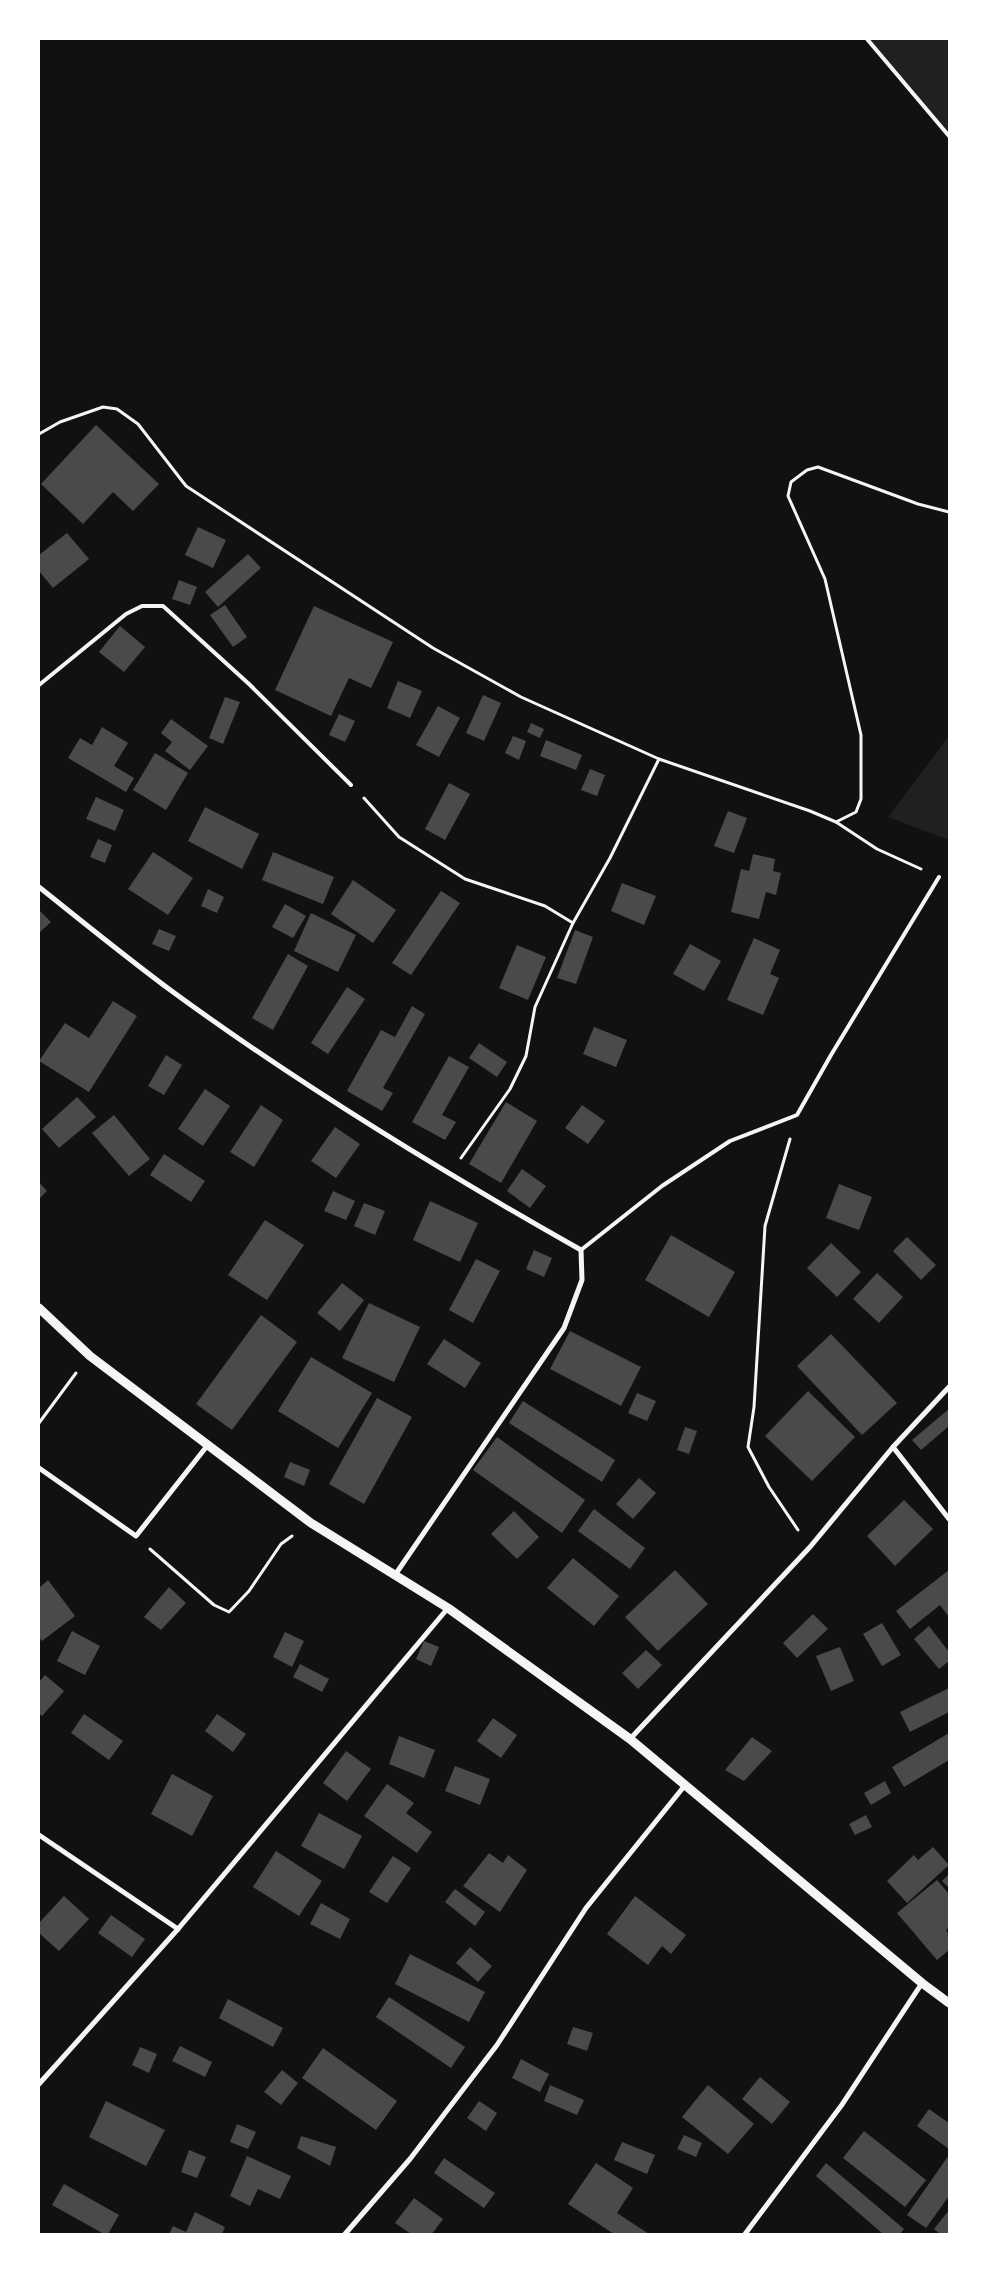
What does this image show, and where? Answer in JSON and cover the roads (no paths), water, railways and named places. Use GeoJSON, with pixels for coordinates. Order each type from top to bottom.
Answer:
{"type":"FeatureCollection","features":[{"type":"Feature","properties":{"kind":"street"},"geometry":{"type":"LineString","coordinates":[[39,887],[173,992],[310,1086],[447,1173],[581,1250],[582,1280],[564,1328],[394,1576]]}},
{"type":"Feature","properties":{"kind":"street"},"geometry":{"type":"LineString","coordinates":[[39,1308],[90,1356],[206,1446],[311,1523],[448,1608],[630,1739],[922,1983],[949,2003]]}},
{"type":"Feature","properties":{"kind":"street"},"geometry":{"type":"LineString","coordinates":[[630,1739],[810,1546],[893,1448],[949,1387]]}},
{"type":"Feature","properties":{"kind":"street"},"geometry":{"type":"LineString","coordinates":[[39,1468],[136,1536],[206,1446]]}},
{"type":"Feature","properties":{"kind":"street"},"geometry":{"type":"LineString","coordinates":[[893,1448],[949,1519]]}},
{"type":"Feature","properties":{"kind":"street"},"geometry":{"type":"LineString","coordinates":[[39,2084],[178,1929],[448,1608]]}},
{"type":"Feature","properties":{"kind":"street"},"geometry":{"type":"LineString","coordinates":[[345,2234],[410,2159],[498,2045],[586,1908],[686,1784]]}},
{"type":"Feature","properties":{"kind":"street"},"geometry":{"type":"LineString","coordinates":[[39,1835],[178,1929]]}},
{"type":"Feature","properties":{"kind":"street"},"geometry":{"type":"LineString","coordinates":[[745,2234],[841,2106],[922,1983]]}},
{"type":"Feature","properties":{"kind":"lane"},"geometry":{"type":"LineString","coordinates":[[867,39],[949,136]]}},
{"type":"Feature","properties":{"kind":"lane"},"geometry":{"type":"LineString","coordinates":[[39,685],[126,614],[142,606],[163,606],[249,684],[351,785]]}},
{"type":"Feature","properties":{"kind":"lane"},"geometry":{"type":"LineString","coordinates":[[581,1250],[662,1186],[730,1141],[797,1115],[939,876]]}}]}
